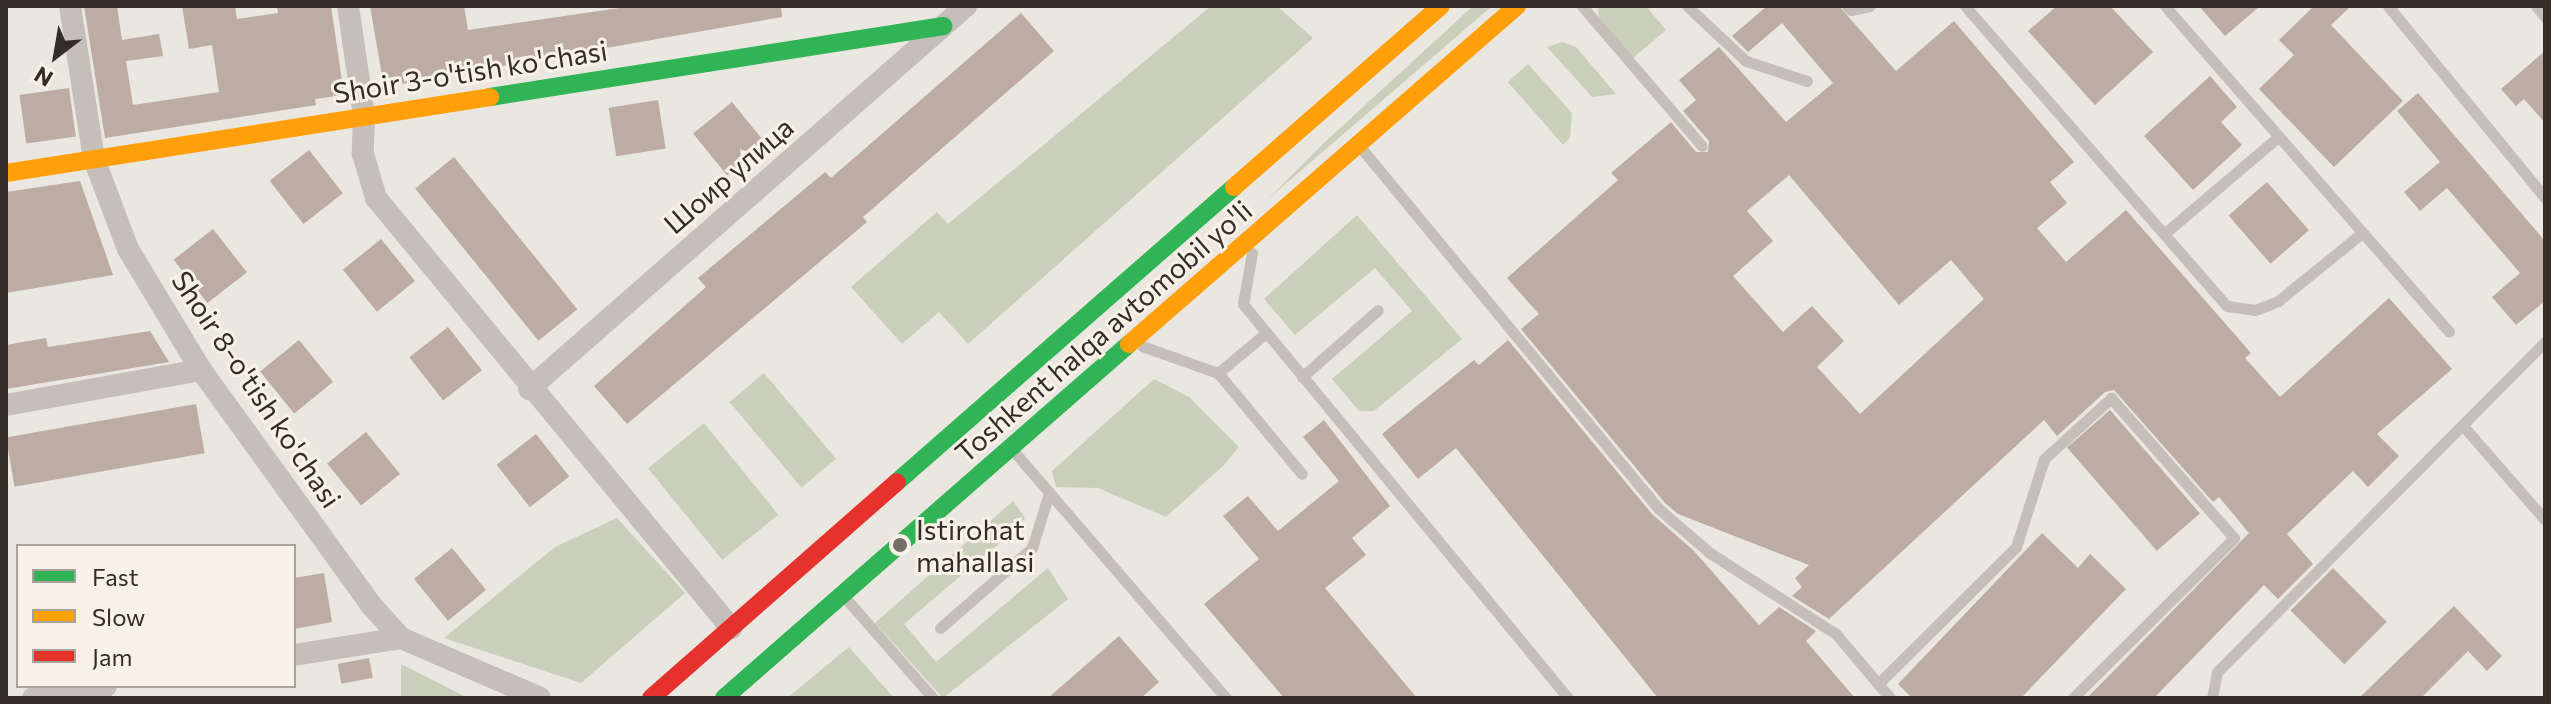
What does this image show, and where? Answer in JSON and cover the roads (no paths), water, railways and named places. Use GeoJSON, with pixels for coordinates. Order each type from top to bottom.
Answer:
{"type":"FeatureCollection","features":[{"type":"Feature","properties":{"kind":"main road","name":"Toshkent halqa avtomobil yo'li"},"geometry":{"type":"LineString","coordinates":[[651,698],[1146,261],[1441,6]]}},
{"type":"Feature","properties":{"kind":"main road","name":"Toshkent halqa avtomobil yo'li"},"geometry":{"type":"LineString","coordinates":[[724,698],[1517,6]]}},
{"type":"Feature","properties":{"kind":"main road","name":"Shoir 3-o'tish ko'chasi"},"geometry":{"type":"LineString","coordinates":[[6,173],[943,26]]}},
{"type":"Feature","properties":{"kind":"main road"},"geometry":{"type":"LineString","coordinates":[[1146,261],[1182,301]]}},
{"type":"Feature","properties":{"kind":"street","name":"Shoir 8-o'tish ko'chasi"},"geometry":{"type":"LineString","coordinates":[[70,6],[94,159],[128,249],[201,370],[371,605],[401,638],[540,698]]}},
{"type":"Feature","properties":{"kind":"street"},"geometry":{"type":"LineString","coordinates":[[348,6],[364,116],[363,154],[376,198],[529,389],[731,628]]}},
{"type":"Feature","properties":{"kind":"street","name":"Шоир улица"},"geometry":{"type":"LineString","coordinates":[[529,389],[966,6]]}},
{"type":"Feature","properties":{"kind":"street"},"geometry":{"type":"LineString","coordinates":[[6,405],[201,370]]}},
{"type":"Feature","properties":{"kind":"street"},"geometry":{"type":"LineString","coordinates":[[296,655],[401,638]]}},
{"type":"Feature","properties":{"kind":"street"},"geometry":{"type":"LineString","coordinates":[[33,698],[94,688]]}},
{"type":"Feature","properties":{"kind":"lane"},"geometry":{"type":"LineString","coordinates":[[1582,6],[1702,146]]}},
{"type":"Feature","properties":{"kind":"lane"},"geometry":{"type":"LineString","coordinates":[[1687,6],[1746,61],[1807,81]]}},
{"type":"Feature","properties":{"kind":"lane"},"geometry":{"type":"LineString","coordinates":[[1847,6],[1851,10],[1870,6]]}},
{"type":"Feature","properties":{"kind":"lane"},"geometry":{"type":"LineString","coordinates":[[1965,6],[2227,306],[2255,310],[2278,301],[2362,233]]}},
{"type":"Feature","properties":{"kind":"lane"},"geometry":{"type":"LineString","coordinates":[[2165,6],[2449,331]]}},
{"type":"Feature","properties":{"kind":"lane"},"geometry":{"type":"LineString","coordinates":[[2388,6],[2545,198]]}},
{"type":"Feature","properties":{"kind":"lane"},"geometry":{"type":"LineString","coordinates":[[2536,6],[2545,17]]}},
{"type":"Feature","properties":{"kind":"lane"},"geometry":{"type":"LineString","coordinates":[[2164,234],[2278,137]]}},
{"type":"Feature","properties":{"kind":"lane"},"geometry":{"type":"LineString","coordinates":[[1359,145],[1659,509],[1710,553],[1836,634],[1890,698]]}},
{"type":"Feature","properties":{"kind":"lane"},"geometry":{"type":"LineString","coordinates":[[1256,236],[1243,304],[1568,698]]}},
{"type":"Feature","properties":{"kind":"lane"},"geometry":{"type":"LineString","coordinates":[[1302,377],[1378,310]]}},
{"type":"Feature","properties":{"kind":"lane"},"geometry":{"type":"LineString","coordinates":[[1218,373],[1266,333]]}},
{"type":"Feature","properties":{"kind":"lane"},"geometry":{"type":"LineString","coordinates":[[2212,698],[2217,672],[2464,427],[2545,342]]}},
{"type":"Feature","properties":{"kind":"lane"},"geometry":{"type":"LineString","coordinates":[[1133,343],[1218,373],[1302,474]]}},
{"type":"Feature","properties":{"kind":"lane"},"geometry":{"type":"LineString","coordinates":[[1878,684],[2016,547],[2044,459],[2111,398],[2234,538],[2073,698]]}},
{"type":"Feature","properties":{"kind":"lane"},"geometry":{"type":"LineString","coordinates":[[2464,427],[2545,520]]}},
{"type":"Feature","properties":{"kind":"lane"},"geometry":{"type":"LineString","coordinates":[[1011,449],[1226,698]]}},
{"type":"Feature","properties":{"kind":"lane"},"geometry":{"type":"LineString","coordinates":[[940,628],[1032,548],[1049,493]]}},
{"type":"Feature","properties":{"kind":"lane"},"geometry":{"type":"LineString","coordinates":[[843,595],[933,698]]}},
{"type":"Feature","properties":{"kind":"place","name":"Istirohat mahallasi"},"geometry":{"type":"Point","coordinates":[900,545]}}]}
